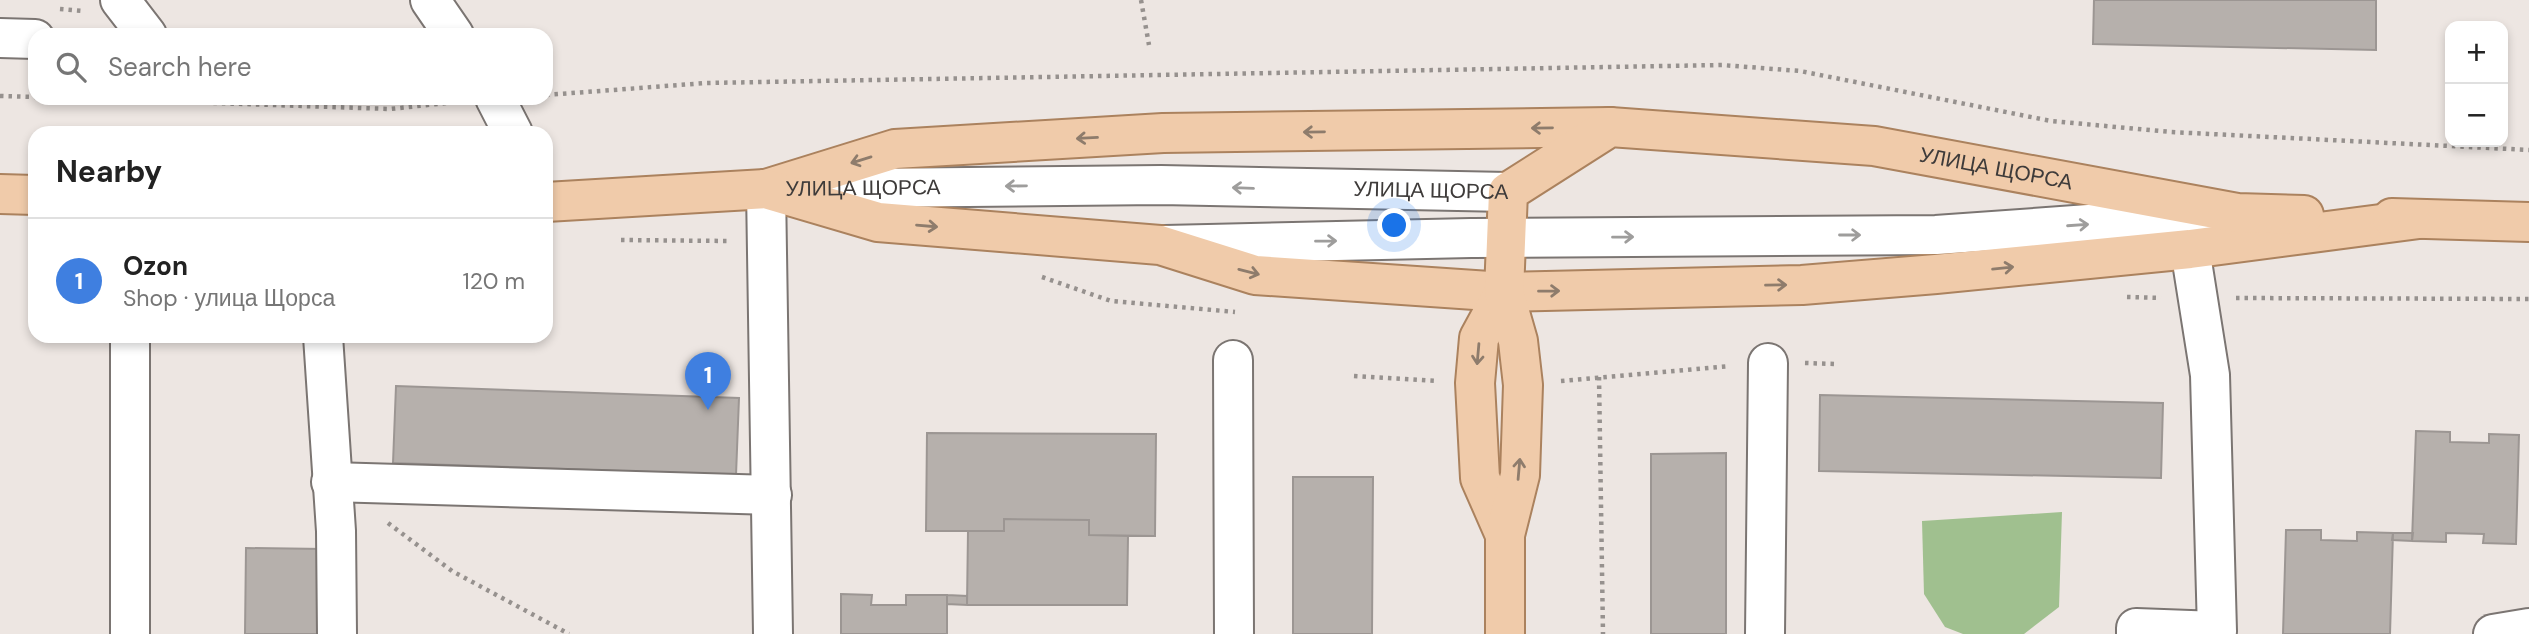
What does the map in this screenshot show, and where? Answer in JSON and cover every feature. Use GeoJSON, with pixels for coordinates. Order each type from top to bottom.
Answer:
{"type":"FeatureCollection","features":[{"type":"Feature","properties":{"kind":"main road"},"geometry":{"type":"LineString","coordinates":[[766,189],[895,149],[1163,133],[1610,127]]}},
{"type":"Feature","properties":{"kind":"main road","name":"УЛИЦА ЩОРСА"},"geometry":{"type":"LineString","coordinates":[[1508,192],[1610,127],[1874,146],[2237,213],[2529,222]]}},
{"type":"Feature","properties":{"kind":"main road","name":"УЛИЦА ЩОРСА"},"geometry":{"type":"LineString","coordinates":[[553,200],[766,189],[878,222],[1160,245]]}},
{"type":"Feature","properties":{"kind":"main road"},"geometry":{"type":"LineString","coordinates":[[1505,634],[1505,535],[1520,475],[1523,385],[1518,341],[1504,292],[1508,192]]}},
{"type":"Feature","properties":{"kind":"main road"},"geometry":{"type":"LineString","coordinates":[[0,194],[28,195]]}},
{"type":"Feature","properties":{"kind":"main road"},"geometry":{"type":"LineString","coordinates":[[1160,245],[1255,275],[1504,292],[1802,285],[2190,250],[2419,219]]}},
{"type":"Feature","properties":{"kind":"street"},"geometry":{"type":"LineString","coordinates":[[120,0],[142,28]]}},
{"type":"Feature","properties":{"kind":"street"},"geometry":{"type":"LineString","coordinates":[[430,0],[449,28]]}},
{"type":"Feature","properties":{"kind":"street"},"geometry":{"type":"LineString","coordinates":[[0,38],[28,39]]}},
{"type":"Feature","properties":{"kind":"street"},"geometry":{"type":"LineString","coordinates":[[499,105],[509,126]]}},
{"type":"Feature","properties":{"kind":"street","name":"УЛИЦА ЩОРСА"},"geometry":{"type":"LineString","coordinates":[[766,189],[1161,185],[1508,192]]}},
{"type":"Feature","properties":{"kind":"street"},"geometry":{"type":"LineString","coordinates":[[766,189],[773,634]]}},
{"type":"Feature","properties":{"kind":"street","name":"УЛИЦА ЩОРСА"},"geometry":{"type":"LineString","coordinates":[[1160,245],[1506,238],[1936,235],[2237,213]]}},
{"type":"Feature","properties":{"kind":"street"},"geometry":{"type":"LineString","coordinates":[[2136,634],[2136,628],[2217,631],[2210,375],[2190,250]]}},
{"type":"Feature","properties":{"kind":"street"},"geometry":{"type":"LineString","coordinates":[[130,343],[130,634]]}},
{"type":"Feature","properties":{"kind":"street"},"geometry":{"type":"LineString","coordinates":[[323,343],[336,531],[337,634]]}},
{"type":"Feature","properties":{"kind":"street"},"geometry":{"type":"LineString","coordinates":[[1233,360],[1234,634]]}},
{"type":"Feature","properties":{"kind":"street"},"geometry":{"type":"LineString","coordinates":[[1765,634],[1768,363]]}},
{"type":"Feature","properties":{"kind":"street"},"geometry":{"type":"LineString","coordinates":[[331,482],[772,495]]}},
{"type":"Feature","properties":{"kind":"street"},"geometry":{"type":"LineString","coordinates":[[2493,634],[2529,628]]}},
{"type":"Feature","properties":{"kind":"path"},"geometry":{"type":"LineString","coordinates":[[1141,0],[1149,45]]}},
{"type":"Feature","properties":{"kind":"path"},"geometry":{"type":"LineString","coordinates":[[0,96],[28,97]]}},
{"type":"Feature","properties":{"kind":"path"},"geometry":{"type":"LineString","coordinates":[[273,105],[390,109],[428,105]]}},
{"type":"Feature","properties":{"kind":"path"},"geometry":{"type":"LineString","coordinates":[[1599,377],[1603,634]]}},
{"type":"Feature","properties":{"kind":"path"},"geometry":{"type":"LineString","coordinates":[[386,522],[452,571],[569,634]]}},
{"type":"Feature","properties":{"kind":"green space"},"geometry":{"type":"Polygon","coordinates":[[[2062,512],[2059,607],[2024,634],[1963,634],[1945,627],[1924,594],[1922,521],[2062,512]]]}},
{"type":"Feature","properties":{"kind":"building"},"geometry":{"type":"Polygon","coordinates":[[[2094,0],[2376,0],[2376,50],[2093,44],[2094,0]]]}},
{"type":"Feature","properties":{"kind":"building"},"geometry":{"type":"Polygon","coordinates":[[[396,386],[739,398],[736,475],[393,463],[396,386]]]}},
{"type":"Feature","properties":{"kind":"building"},"geometry":{"type":"Polygon","coordinates":[[[1820,395],[2163,403],[2161,478],[1819,471],[1820,395]]]}},
{"type":"Feature","properties":{"kind":"building"},"geometry":{"type":"Polygon","coordinates":[[[2416,431],[2450,432],[2450,442],[2489,443],[2489,434],[2519,435],[2516,544],[2483,543],[2484,534],[2446,533],[2446,542],[2412,541],[2416,431]]]}},
{"type":"Feature","properties":{"kind":"building"},"geometry":{"type":"Polygon","coordinates":[[[927,433],[1156,434],[1155,536],[1089,535],[1089,520],[1004,519],[1004,531],[926,531],[927,433]]]}},
{"type":"Feature","properties":{"kind":"building"},"geometry":{"type":"Polygon","coordinates":[[[1726,453],[1726,634],[1651,634],[1651,454],[1726,453]]]}},
{"type":"Feature","properties":{"kind":"building"},"geometry":{"type":"Polygon","coordinates":[[[1293,477],[1373,477],[1372,634],[1293,634],[1293,477]]]}},
{"type":"Feature","properties":{"kind":"building"},"geometry":{"type":"Polygon","coordinates":[[[1004,519],[1089,520],[1089,535],[1128,536],[1127,605],[967,605],[968,531],[1004,531],[1004,519]]]}},
{"type":"Feature","properties":{"kind":"building"},"geometry":{"type":"Polygon","coordinates":[[[2286,530],[2321,530],[2321,540],[2357,541],[2357,532],[2393,533],[2390,634],[2283,634],[2286,530]]]}},
{"type":"Feature","properties":{"kind":"building"},"geometry":{"type":"Polygon","coordinates":[[[2393,533],[2413,533],[2412,541],[2392,540],[2393,533]]]}},
{"type":"Feature","properties":{"kind":"building"},"geometry":{"type":"Polygon","coordinates":[[[246,548],[324,549],[323,634],[245,634],[246,548]]]}},
{"type":"Feature","properties":{"kind":"building"},"geometry":{"type":"Polygon","coordinates":[[[841,594],[872,595],[871,605],[906,605],[906,595],[947,595],[947,634],[841,634],[841,594]]]}},
{"type":"Feature","properties":{"kind":"building"},"geometry":{"type":"Polygon","coordinates":[[[947,595],[967,596],[967,605],[947,604],[947,595]]]}},
{"type":"Feature","properties":{"kind":"place","name":"Ozon"},"geometry":{"type":"Point","coordinates":[708,410]}}]}
